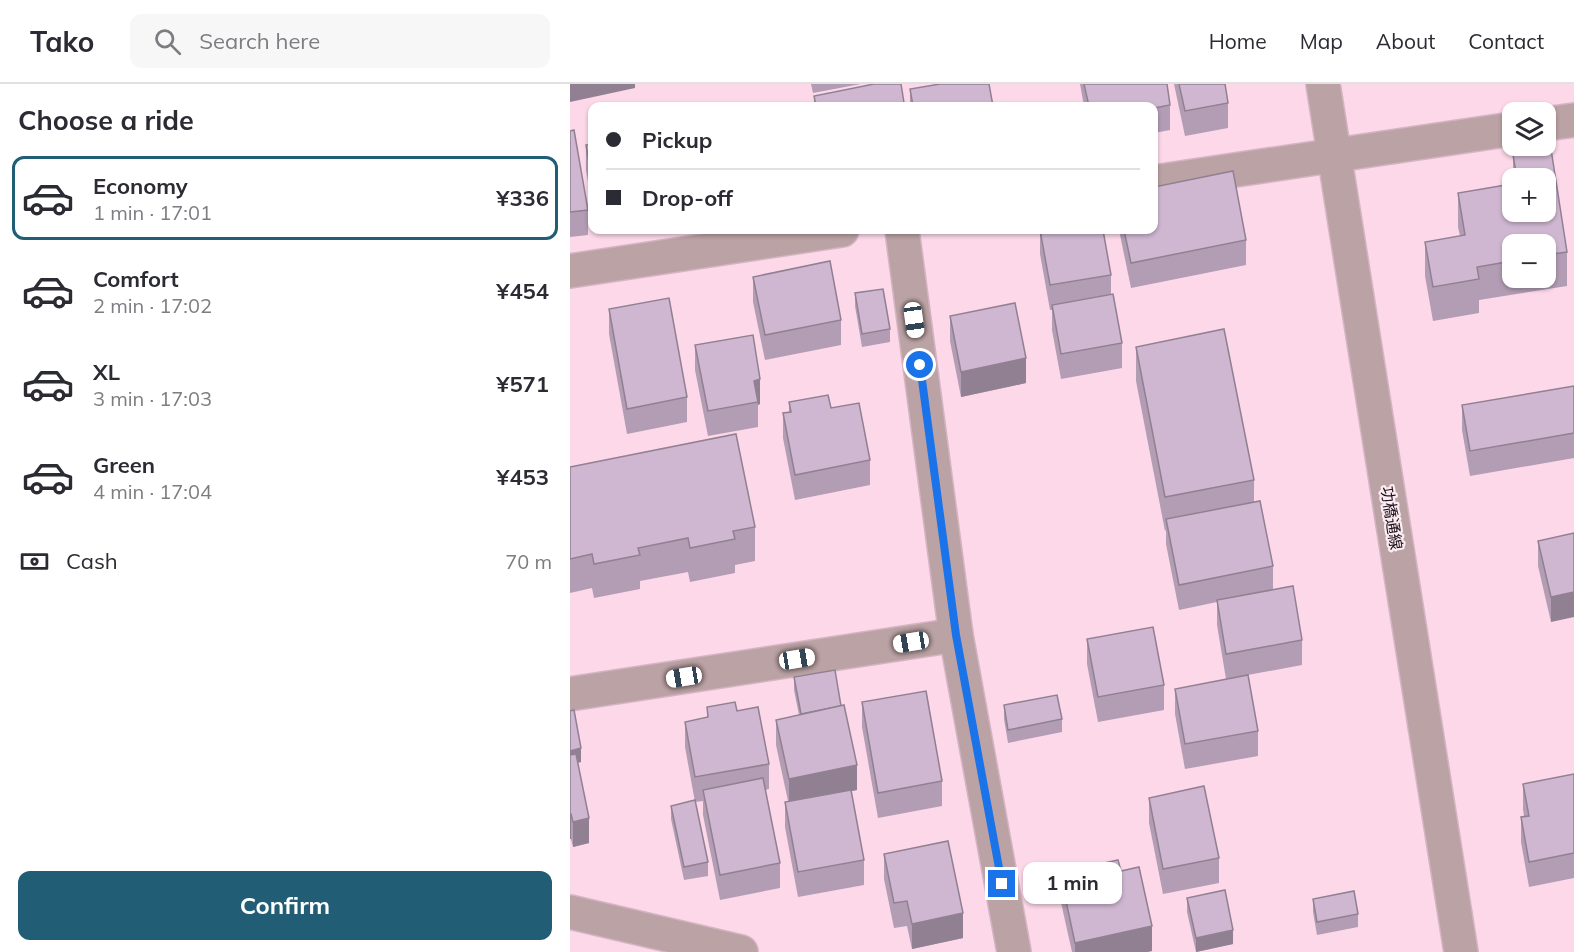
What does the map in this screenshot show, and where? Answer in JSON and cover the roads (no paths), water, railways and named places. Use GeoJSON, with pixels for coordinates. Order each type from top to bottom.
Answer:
{"type":"FeatureCollection","features":[{"type":"Feature","properties":{"kind":"street","name":"功橋通線"},"geometry":{"type":"LineString","coordinates":[[1323,84],[1461,952]]}},
{"type":"Feature","properties":{"kind":"street"},"geometry":{"type":"LineString","coordinates":[[1556,122],[1574,120]]}},
{"type":"Feature","properties":{"kind":"street"},"geometry":{"type":"LineString","coordinates":[[1158,181],[1502,130]]}},
{"type":"Feature","properties":{"kind":"street"},"geometry":{"type":"LineString","coordinates":[[570,271],[815,234]]}},
{"type":"Feature","properties":{"kind":"street"},"geometry":{"type":"LineString","coordinates":[[903,234],[956,635],[1014,952]]}},
{"type":"Feature","properties":{"kind":"street"},"geometry":{"type":"LineString","coordinates":[[570,694],[956,635]]}},
{"type":"Feature","properties":{"kind":"street"},"geometry":{"type":"LineString","coordinates":[[570,912],[741,952]]}}]}
